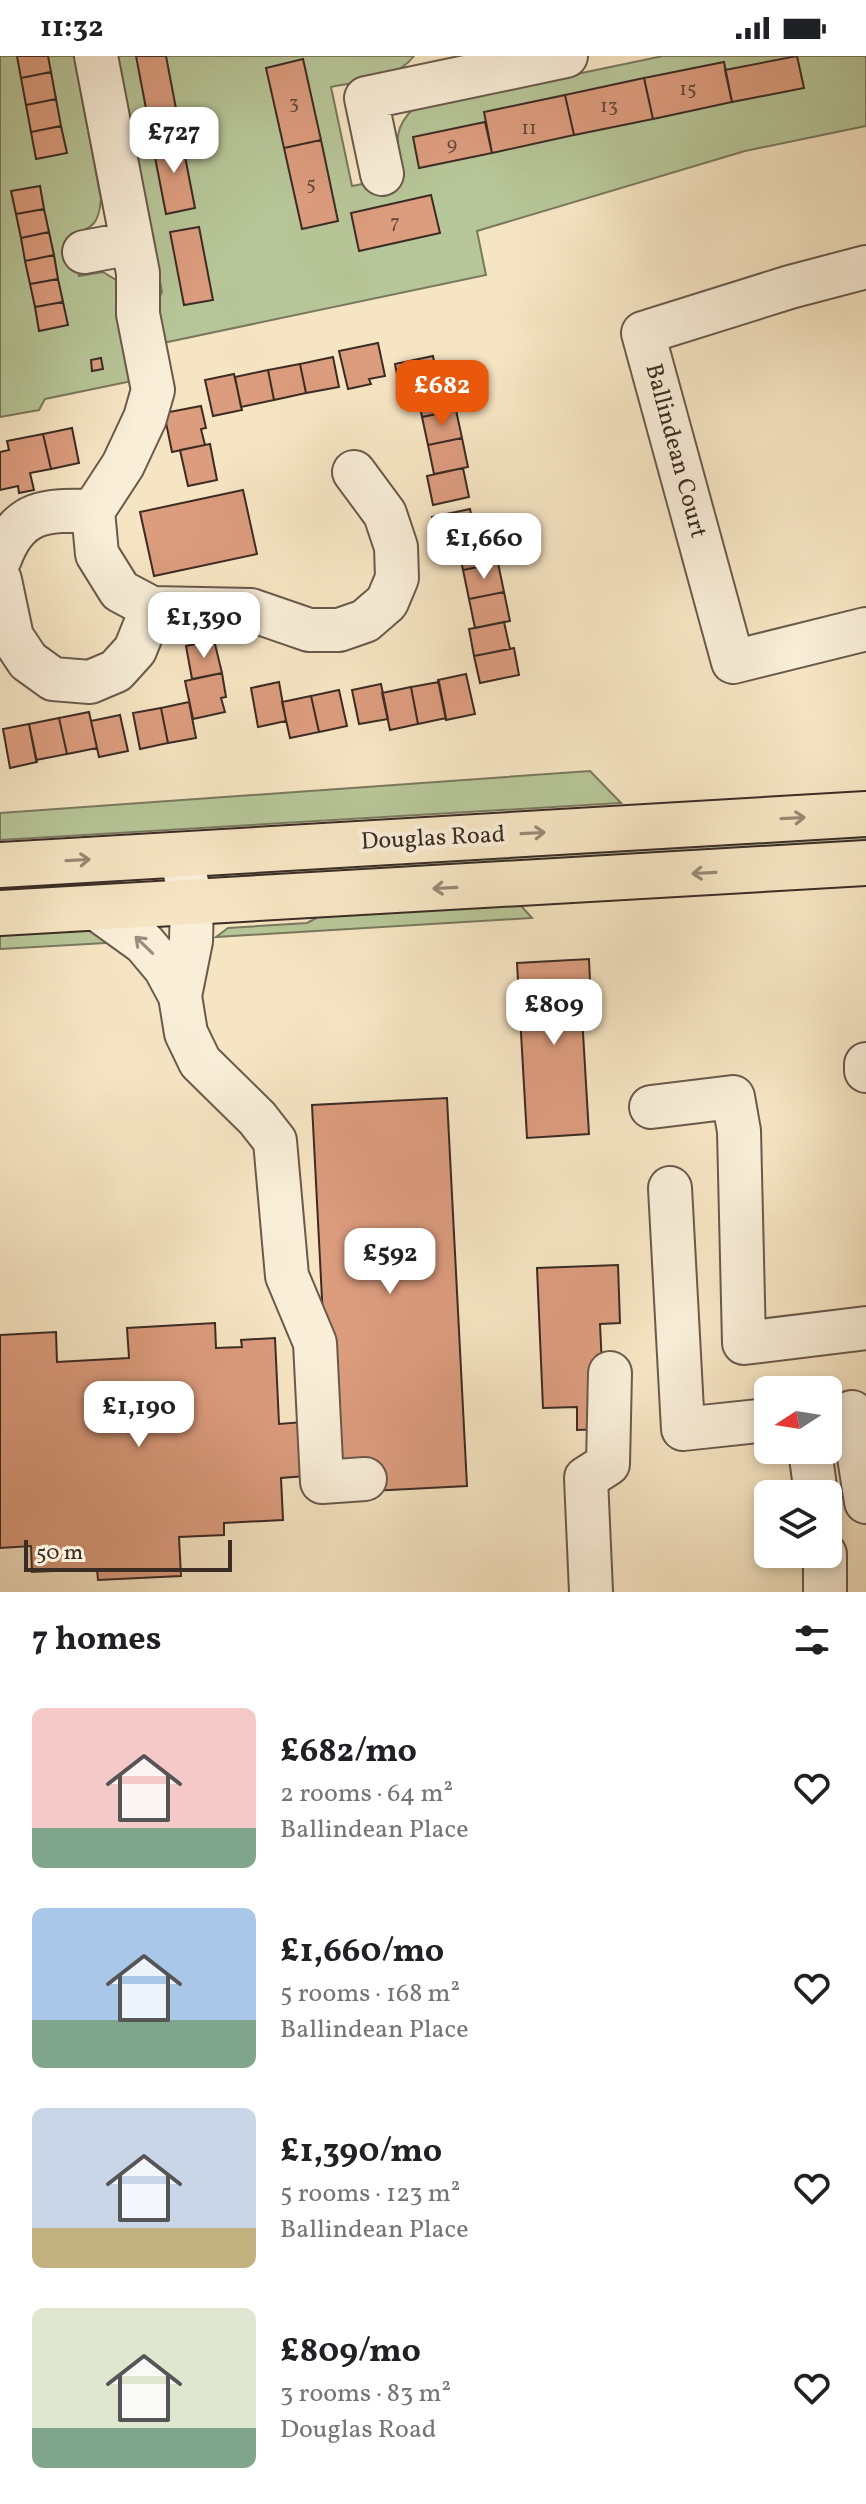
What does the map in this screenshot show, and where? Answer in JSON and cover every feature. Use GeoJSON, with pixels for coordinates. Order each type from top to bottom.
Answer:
{"type":"FeatureCollection","features":[{"type":"Feature","properties":{"kind":"main road","name":"Douglas Road"},"geometry":{"type":"LineString","coordinates":[[0,865],[866,814]]}},
{"type":"Feature","properties":{"kind":"main road","name":"Douglas Road"},"geometry":{"type":"LineString","coordinates":[[0,913],[866,863]]}},
{"type":"Feature","properties":{"kind":"street"},"geometry":{"type":"LineString","coordinates":[[96,56],[138,273],[138,314],[153,390],[145,418],[123,465],[93,511],[97,554],[120,591],[152,608],[251,610],[309,630],[339,630],[365,621],[387,602],[397,578],[396,547],[385,514],[354,472]]}},
{"type":"Feature","properties":{"kind":"street"},"geometry":{"type":"LineString","coordinates":[[382,174],[366,98],[445,68],[566,56]]}},
{"type":"Feature","properties":{"kind":"street"},"geometry":{"type":"LineString","coordinates":[[84,252],[132,243]]}},
{"type":"Feature","properties":{"kind":"street","name":"Ballindean Court"},"geometry":{"type":"LineString","coordinates":[[866,267],[643,333],[733,662],[866,629]]}},
{"type":"Feature","properties":{"kind":"street"},"geometry":{"type":"LineString","coordinates":[[0,559],[7,538],[29,517],[55,510],[93,511]]}},
{"type":"Feature","properties":{"kind":"street"},"geometry":{"type":"LineString","coordinates":[[0,580],[12,637],[28,661],[53,679],[90,682],[116,671],[135,650],[152,608]]}},
{"type":"Feature","properties":{"kind":"street"},"geometry":{"type":"LineString","coordinates":[[180,854],[192,902],[191,941],[180,996]]}},
{"type":"Feature","properties":{"kind":"street"},"geometry":{"type":"LineString","coordinates":[[94,907],[144,943],[165,968],[180,996],[186,1033],[200,1062],[257,1118],[275,1141],[287,1276],[315,1343],[322,1482],[365,1479]]}},
{"type":"Feature","properties":{"kind":"street"},"geometry":{"type":"LineString","coordinates":[[866,1064],[866,1071]]}},
{"type":"Feature","properties":{"kind":"street"},"geometry":{"type":"LineString","coordinates":[[651,1107],[733,1097],[739,1131],[744,1343],[866,1328]]}},
{"type":"Feature","properties":{"kind":"street"},"geometry":{"type":"LineString","coordinates":[[670,1188],[683,1429],[754,1421]]}},
{"type":"Feature","properties":{"kind":"street"},"geometry":{"type":"LineString","coordinates":[[591,1592],[586,1478],[608,1464],[610,1373]]}},
{"type":"Feature","properties":{"kind":"street"},"geometry":{"type":"LineString","coordinates":[[849,1412],[866,1502]]}},
{"type":"Feature","properties":{"kind":"street"},"geometry":{"type":"LineString","coordinates":[[825,1568],[825,1592]]}},
{"type":"Feature","properties":{"kind":"green space"},"geometry":{"type":"Polygon","coordinates":[[[0,56],[74,56],[101,199],[94,223],[85,230],[71,234],[79,276],[103,272],[116,280],[137,380],[45,399],[39,410],[0,417],[0,56]]]}},
{"type":"Feature","properties":{"kind":"green space"},"geometry":{"type":"Polygon","coordinates":[[[116,56],[414,56],[387,75],[331,87],[352,186],[404,176],[398,147],[399,132],[406,116],[414,108],[663,56],[866,56],[866,126],[745,151],[477,231],[486,275],[158,344],[151,314],[162,292],[116,56]]]}},
{"type":"Feature","properties":{"kind":"green space"},"geometry":{"type":"Polygon","coordinates":[[[590,771],[621,803],[0,840],[0,813],[590,771]]]}},
{"type":"Feature","properties":{"kind":"green space"},"geometry":{"type":"Polygon","coordinates":[[[866,830],[866,847],[208,886],[202,869],[866,830]]]}},
{"type":"Feature","properties":{"kind":"green space"},"geometry":{"type":"Polygon","coordinates":[[[53,878],[77,889],[0,899],[0,881],[53,878]]]}},
{"type":"Feature","properties":{"kind":"green space"},"geometry":{"type":"Polygon","coordinates":[[[514,898],[532,918],[216,937],[228,928],[307,923],[333,909],[514,898]]]}},
{"type":"Feature","properties":{"kind":"green space"},"geometry":{"type":"Polygon","coordinates":[[[69,925],[100,930],[124,942],[0,949],[0,929],[69,925]]]}},
{"type":"Feature","properties":{"kind":"building"},"geometry":{"type":"Polygon","coordinates":[[[17,56],[48,56],[51,72],[21,78],[17,56]]]}},
{"type":"Feature","properties":{"kind":"building"},"geometry":{"type":"Polygon","coordinates":[[[136,56],[166,56],[177,114],[148,119],[136,56]]]}},
{"type":"Feature","properties":{"kind":"building"},"geometry":{"type":"Polygon","coordinates":[[[797,56],[804,88],[732,102],[725,70],[797,56]]]}},
{"type":"Feature","properties":{"kind":"building"},"geometry":{"type":"Polygon","coordinates":[[[303,59],[321,140],[284,148],[266,68],[303,59]]]}},
{"type":"Feature","properties":{"kind":"building"},"geometry":{"type":"Polygon","coordinates":[[[724,62],[732,102],[653,119],[644,78],[724,62]]]}},
{"type":"Feature","properties":{"kind":"building"},"geometry":{"type":"Polygon","coordinates":[[[51,72],[56,99],[26,105],[21,78],[51,72]]]}},
{"type":"Feature","properties":{"kind":"building"},"geometry":{"type":"Polygon","coordinates":[[[644,78],[653,119],[574,135],[565,95],[644,78]]]}},
{"type":"Feature","properties":{"kind":"building"},"geometry":{"type":"Polygon","coordinates":[[[565,95],[574,135],[492,153],[484,112],[565,95]]]}},
{"type":"Feature","properties":{"kind":"building"},"geometry":{"type":"Polygon","coordinates":[[[56,99],[61,126],[31,132],[26,105],[56,99]]]}},
{"type":"Feature","properties":{"kind":"building"},"geometry":{"type":"Polygon","coordinates":[[[485,122],[492,153],[419,168],[413,137],[485,122]]]}},
{"type":"Feature","properties":{"kind":"building"},"geometry":{"type":"Polygon","coordinates":[[[61,126],[67,153],[36,159],[31,132],[61,126]]]}},
{"type":"Feature","properties":{"kind":"building"},"geometry":{"type":"Polygon","coordinates":[[[181,136],[195,208],[166,214],[152,142],[181,136]]]}},
{"type":"Feature","properties":{"kind":"building"},"geometry":{"type":"Polygon","coordinates":[[[321,140],[338,221],[302,229],[284,148],[321,140]]]}},
{"type":"Feature","properties":{"kind":"building"},"geometry":{"type":"Polygon","coordinates":[[[40,186],[44,209],[16,214],[11,191],[40,186]]]}},
{"type":"Feature","properties":{"kind":"building"},"geometry":{"type":"Polygon","coordinates":[[[431,195],[440,233],[359,251],[351,213],[431,195]]]}},
{"type":"Feature","properties":{"kind":"building"},"geometry":{"type":"Polygon","coordinates":[[[44,209],[49,232],[21,238],[16,214],[44,209]]]}},
{"type":"Feature","properties":{"kind":"building"},"geometry":{"type":"Polygon","coordinates":[[[199,227],[213,300],[184,305],[170,232],[199,227]]]}},
{"type":"Feature","properties":{"kind":"building"},"geometry":{"type":"Polygon","coordinates":[[[49,232],[54,255],[25,261],[21,238],[49,232]]]}},
{"type":"Feature","properties":{"kind":"building"},"geometry":{"type":"Polygon","coordinates":[[[54,255],[58,279],[30,284],[25,261],[54,255]]]}},
{"type":"Feature","properties":{"kind":"building"},"geometry":{"type":"Polygon","coordinates":[[[58,279],[63,302],[35,307],[30,284],[58,279]]]}},
{"type":"Feature","properties":{"kind":"building"},"geometry":{"type":"Polygon","coordinates":[[[63,302],[68,325],[39,331],[35,307],[63,302]]]}},
{"type":"Feature","properties":{"kind":"building"},"geometry":{"type":"Polygon","coordinates":[[[378,343],[385,376],[369,379],[371,384],[348,389],[339,351],[378,343]]]}},
{"type":"Feature","properties":{"kind":"building"},"geometry":{"type":"Polygon","coordinates":[[[433,356],[438,383],[400,391],[395,364],[433,356]]]}},
{"type":"Feature","properties":{"kind":"building"},"geometry":{"type":"Polygon","coordinates":[[[333,357],[339,387],[306,393],[300,364],[333,357]]]}},
{"type":"Feature","properties":{"kind":"building"},"geometry":{"type":"Polygon","coordinates":[[[101,358],[103,369],[92,371],[91,360],[101,358]]]}},
{"type":"Feature","properties":{"kind":"building"},"geometry":{"type":"Polygon","coordinates":[[[300,364],[306,393],[274,400],[268,370],[300,364]]]}},
{"type":"Feature","properties":{"kind":"building"},"geometry":{"type":"Polygon","coordinates":[[[268,370],[274,400],[241,407],[235,377],[268,370]]]}},
{"type":"Feature","properties":{"kind":"building"},"geometry":{"type":"Polygon","coordinates":[[[234,374],[242,410],[213,416],[205,380],[234,374]]]}},
{"type":"Feature","properties":{"kind":"building"},"geometry":{"type":"Polygon","coordinates":[[[450,381],[456,410],[422,417],[416,388],[450,381]]]}},
{"type":"Feature","properties":{"kind":"building"},"geometry":{"type":"Polygon","coordinates":[[[201,406],[206,428],[201,429],[205,445],[172,452],[164,413],[201,406]]]}},
{"type":"Feature","properties":{"kind":"building"},"geometry":{"type":"Polygon","coordinates":[[[456,410],[462,438],[428,445],[422,417],[456,410]]]}},
{"type":"Feature","properties":{"kind":"building"},"geometry":{"type":"Polygon","coordinates":[[[72,428],[79,463],[51,469],[43,434],[72,428]]]}},
{"type":"Feature","properties":{"kind":"building"},"geometry":{"type":"Polygon","coordinates":[[[43,434],[51,469],[30,473],[34,490],[19,493],[18,486],[0,490],[0,452],[9,450],[7,441],[43,434]]]}},
{"type":"Feature","properties":{"kind":"building"},"geometry":{"type":"Polygon","coordinates":[[[462,438],[468,467],[434,474],[428,445],[462,438]]]}},
{"type":"Feature","properties":{"kind":"building"},"geometry":{"type":"Polygon","coordinates":[[[210,444],[217,480],[188,486],[180,450],[210,444]]]}},
{"type":"Feature","properties":{"kind":"building"},"geometry":{"type":"Polygon","coordinates":[[[463,468],[469,497],[433,505],[427,476],[463,468]]]}},
{"type":"Feature","properties":{"kind":"building"},"geometry":{"type":"Polygon","coordinates":[[[243,490],[257,554],[154,576],[140,512],[243,490]]]}},
{"type":"Feature","properties":{"kind":"building"},"geometry":{"type":"Polygon","coordinates":[[[470,509],[476,537],[438,545],[432,517],[470,509]]]}},
{"type":"Feature","properties":{"kind":"building"},"geometry":{"type":"Polygon","coordinates":[[[492,534],[498,563],[463,570],[457,541],[492,534]]]}},
{"type":"Feature","properties":{"kind":"building"},"geometry":{"type":"Polygon","coordinates":[[[498,563],[504,592],[469,599],[463,570],[498,563]]]}},
{"type":"Feature","properties":{"kind":"building"},"geometry":{"type":"Polygon","coordinates":[[[504,592],[510,621],[475,628],[469,599],[504,592]]]}},
{"type":"Feature","properties":{"kind":"building"},"geometry":{"type":"Polygon","coordinates":[[[504,622],[510,649],[474,656],[469,629],[504,622]]]}},
{"type":"Feature","properties":{"kind":"building"},"geometry":{"type":"Polygon","coordinates":[[[214,640],[222,673],[192,679],[186,646],[214,640]]]}},
{"type":"Feature","properties":{"kind":"building"},"geometry":{"type":"Polygon","coordinates":[[[514,648],[519,675],[480,683],[474,656],[514,648]]]}},
{"type":"Feature","properties":{"kind":"building"},"geometry":{"type":"Polygon","coordinates":[[[222,673],[226,697],[221,698],[225,712],[193,719],[185,681],[222,673]]]}},
{"type":"Feature","properties":{"kind":"building"},"geometry":{"type":"Polygon","coordinates":[[[466,674],[475,714],[446,720],[438,680],[466,674]]]}},
{"type":"Feature","properties":{"kind":"building"},"geometry":{"type":"Polygon","coordinates":[[[279,682],[286,721],[258,727],[251,688],[279,682]]]}},
{"type":"Feature","properties":{"kind":"building"},"geometry":{"type":"Polygon","coordinates":[[[439,682],[446,718],[418,724],[411,687],[439,682]]]}},
{"type":"Feature","properties":{"kind":"building"},"geometry":{"type":"Polygon","coordinates":[[[381,684],[388,719],[359,724],[352,690],[381,684]]]}},
{"type":"Feature","properties":{"kind":"building"},"geometry":{"type":"Polygon","coordinates":[[[411,687],[418,724],[390,730],[382,693],[411,687]]]}},
{"type":"Feature","properties":{"kind":"building"},"geometry":{"type":"Polygon","coordinates":[[[339,690],[347,726],[319,732],[311,696],[339,690]]]}},
{"type":"Feature","properties":{"kind":"building"},"geometry":{"type":"Polygon","coordinates":[[[311,696],[319,732],[290,738],[282,702],[311,696]]]}},
{"type":"Feature","properties":{"kind":"building"},"geometry":{"type":"Polygon","coordinates":[[[189,702],[196,738],[168,743],[161,708],[189,702]]]}},
{"type":"Feature","properties":{"kind":"building"},"geometry":{"type":"Polygon","coordinates":[[[161,708],[168,743],[140,749],[133,713],[161,708]]]}},
{"type":"Feature","properties":{"kind":"building"},"geometry":{"type":"Polygon","coordinates":[[[89,712],[97,748],[67,754],[59,718],[89,712]]]}},
{"type":"Feature","properties":{"kind":"building"},"geometry":{"type":"Polygon","coordinates":[[[120,715],[128,751],[99,757],[91,721],[120,715]]]}},
{"type":"Feature","properties":{"kind":"building"},"geometry":{"type":"Polygon","coordinates":[[[59,718],[67,754],[36,760],[29,724],[59,718]]]}},
{"type":"Feature","properties":{"kind":"building"},"geometry":{"type":"Polygon","coordinates":[[[29,724],[37,762],[10,768],[3,729],[29,724]]]}},
{"type":"Feature","properties":{"kind":"building"},"geometry":{"type":"Polygon","coordinates":[[[589,959],[590,981],[580,982],[589,1134],[527,1138],[517,963],[589,959]]]}},
{"type":"Feature","properties":{"kind":"building"},"geometry":{"type":"Polygon","coordinates":[[[447,1098],[467,1486],[332,1493],[312,1105],[447,1098]]]}},
{"type":"Feature","properties":{"kind":"building"},"geometry":{"type":"Polygon","coordinates":[[[618,1265],[620,1323],[600,1324],[605,1429],[577,1430],[577,1407],[543,1408],[537,1268],[618,1265]]]}},
{"type":"Feature","properties":{"kind":"building"},"geometry":{"type":"Polygon","coordinates":[[[215,1323],[216,1348],[242,1347],[241,1340],[275,1338],[279,1424],[303,1422],[306,1476],[281,1478],[283,1520],[224,1523],[224,1535],[179,1537],[181,1576],[98,1580],[97,1569],[32,1572],[31,1546],[0,1548],[0,1335],[56,1332],[57,1362],[129,1358],[127,1328],[215,1323]]]}}]}
